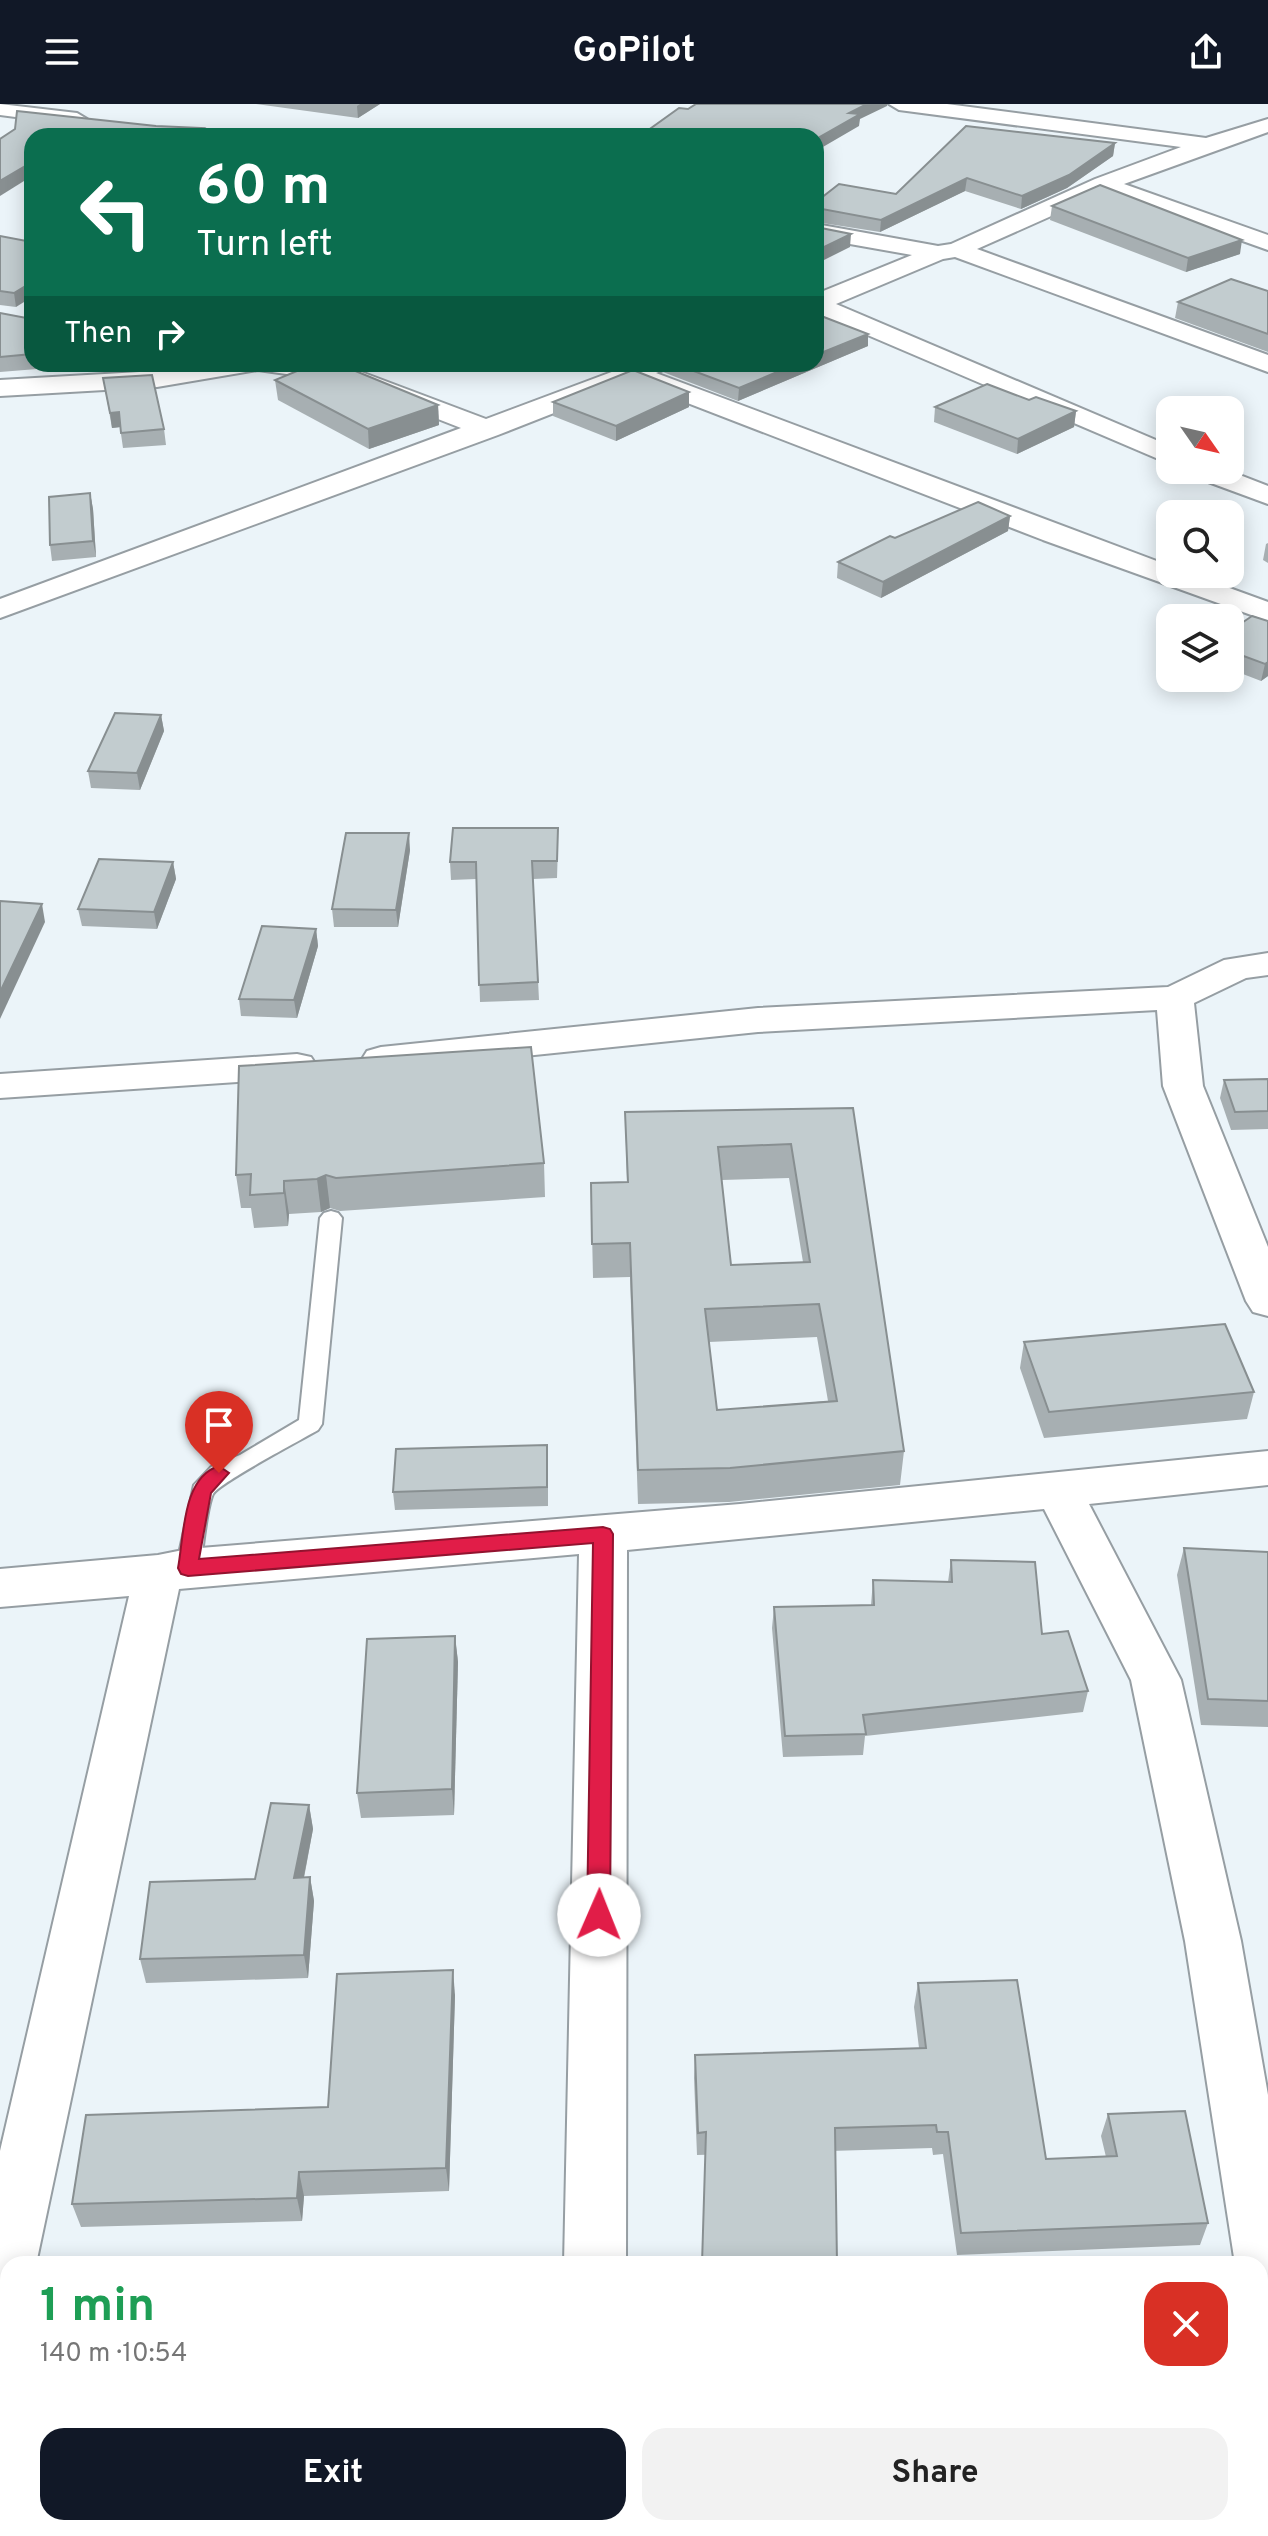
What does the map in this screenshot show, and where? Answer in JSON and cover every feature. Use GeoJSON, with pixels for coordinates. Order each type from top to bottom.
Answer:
{"type":"FeatureCollection","features":[{"type":"Feature","properties":{"kind":"street"},"geometry":{"type":"LineString","coordinates":[[899,104],[1216,140],[1268,151]]}},
{"type":"Feature","properties":{"kind":"street"},"geometry":{"type":"LineString","coordinates":[[0,109],[95,121]]}},
{"type":"Feature","properties":{"kind":"street"},"geometry":{"type":"LineString","coordinates":[[824,301],[1216,140],[1263,117]]}},
{"type":"Feature","properties":{"kind":"street"},"geometry":{"type":"LineString","coordinates":[[1103,184],[1268,243]]}},
{"type":"Feature","properties":{"kind":"street"},"geometry":{"type":"LineString","coordinates":[[824,232],[948,251],[1268,364]]}},
{"type":"Feature","properties":{"kind":"street"},"geometry":{"type":"LineString","coordinates":[[824,307],[1156,450]]}},
{"type":"Feature","properties":{"kind":"street"},"geometry":{"type":"LineString","coordinates":[[0,388],[157,379],[201,372]]}},
{"type":"Feature","properties":{"kind":"street"},"geometry":{"type":"LineString","coordinates":[[325,372],[348,375],[489,429]]}},
{"type":"Feature","properties":{"kind":"street"},"geometry":{"type":"LineString","coordinates":[[0,609],[637,372]]}},
{"type":"Feature","properties":{"kind":"street"},"geometry":{"type":"LineString","coordinates":[[652,372],[1053,534],[1268,612]]}},
{"type":"Feature","properties":{"kind":"street"},"geometry":{"type":"LineString","coordinates":[[1238,484],[1268,496]]}},
{"type":"Feature","properties":{"kind":"street"},"geometry":{"type":"LineString","coordinates":[[0,1086],[341,1063],[758,1020],[1175,998],[1237,968],[1268,964]]}},
{"type":"Feature","properties":{"kind":"street"},"geometry":{"type":"LineString","coordinates":[[1175,998],[1183,1086],[1268,1301]]}},
{"type":"Feature","properties":{"kind":"street"},"geometry":{"type":"LineString","coordinates":[[0,1588],[603,1534],[1268,1468]]}},
{"type":"Feature","properties":{"kind":"street"},"geometry":{"type":"LineString","coordinates":[[1058,1490],[1156,1680],[1213,1941],[1265,2256]]}},
{"type":"Feature","properties":{"kind":"street"},"geometry":{"type":"LineString","coordinates":[[595,2256],[603,1534]]}},
{"type":"Feature","properties":{"kind":"street"},"geometry":{"type":"LineString","coordinates":[[7,2256],[173,1571]]}},
{"type":"Feature","properties":{"kind":"lane"},"geometry":{"type":"LineString","coordinates":[[173,1571],[202,1491],[219,1473],[248,1461],[310,1424],[331,1218]]}},
{"type":"Feature","properties":{"kind":"building"},"geometry":{"type":"Polygon","coordinates":[[[696,104],[867,104],[849,113],[860,114],[824,134],[824,128],[651,128],[679,108],[688,109],[696,104]]]}},
{"type":"Feature","properties":{"kind":"building"},"geometry":{"type":"Polygon","coordinates":[[[17,111],[203,128],[24,128],[24,167],[0,181],[0,139],[15,129],[17,111]]]}},
{"type":"Feature","properties":{"kind":"building"},"geometry":{"type":"Polygon","coordinates":[[[966,126],[1115,143],[1069,175],[1022,196],[967,178],[881,220],[824,209],[824,196],[839,184],[896,194],[966,126]]]}},
{"type":"Feature","properties":{"kind":"building"},"geometry":{"type":"Polygon","coordinates":[[[1100,185],[1242,240],[1188,258],[1052,206],[1100,185]]]}},
{"type":"Feature","properties":{"kind":"building"},"geometry":{"type":"Polygon","coordinates":[[[824,229],[851,234],[824,247],[824,229]]]}},
{"type":"Feature","properties":{"kind":"building"},"geometry":{"type":"Polygon","coordinates":[[[0,236],[24,240],[24,287],[14,293],[0,291],[0,236]]]}},
{"type":"Feature","properties":{"kind":"building"},"geometry":{"type":"Polygon","coordinates":[[[1231,279],[1268,291],[1268,334],[1178,302],[1231,279]]]}},
{"type":"Feature","properties":{"kind":"building"},"geometry":{"type":"Polygon","coordinates":[[[0,313],[24,318],[24,355],[0,357],[0,313]]]}},
{"type":"Feature","properties":{"kind":"building"},"geometry":{"type":"Polygon","coordinates":[[[824,317],[868,334],[824,352],[824,317]]]}},
{"type":"Feature","properties":{"kind":"building"},"geometry":{"type":"Polygon","coordinates":[[[294,372],[358,372],[438,405],[368,429],[275,380],[294,372]]]}},
{"type":"Feature","properties":{"kind":"building"},"geometry":{"type":"Polygon","coordinates":[[[628,372],[638,372],[689,392],[616,426],[553,402],[628,372]]]}},
{"type":"Feature","properties":{"kind":"building"},"geometry":{"type":"Polygon","coordinates":[[[696,372],[777,372],[739,388],[696,372]]]}},
{"type":"Feature","properties":{"kind":"building"},"geometry":{"type":"Polygon","coordinates":[[[152,375],[164,429],[121,433],[119,412],[110,413],[103,378],[152,375]]]}},
{"type":"Feature","properties":{"kind":"building"},"geometry":{"type":"Polygon","coordinates":[[[987,384],[1029,400],[1036,397],[1076,411],[1018,439],[935,407],[987,384]]]}},
{"type":"Feature","properties":{"kind":"building"},"geometry":{"type":"Polygon","coordinates":[[[90,493],[93,541],[50,545],[49,497],[90,493]]]}},
{"type":"Feature","properties":{"kind":"building"},"geometry":{"type":"Polygon","coordinates":[[[978,502],[1010,516],[883,582],[838,562],[890,536],[895,538],[978,502]]]}},
{"type":"Feature","properties":{"kind":"building"},"geometry":{"type":"Polygon","coordinates":[[[1252,616],[1268,621],[1268,662],[1265,664],[1244,656],[1244,621],[1252,616]]]}},
{"type":"Feature","properties":{"kind":"building"},"geometry":{"type":"Polygon","coordinates":[[[115,713],[161,715],[137,773],[88,771],[115,713]]]}},
{"type":"Feature","properties":{"kind":"building"},"geometry":{"type":"Polygon","coordinates":[[[453,828],[558,828],[557,861],[532,861],[538,982],[479,985],[476,862],[450,862],[453,828]]]}},
{"type":"Feature","properties":{"kind":"building"},"geometry":{"type":"Polygon","coordinates":[[[346,833],[409,833],[396,910],[332,909],[346,833]]]}},
{"type":"Feature","properties":{"kind":"building"},"geometry":{"type":"Polygon","coordinates":[[[99,859],[173,862],[154,912],[78,909],[99,859]]]}},
{"type":"Feature","properties":{"kind":"building"},"geometry":{"type":"Polygon","coordinates":[[[0,901],[42,904],[0,992],[0,901]]]}},
{"type":"Feature","properties":{"kind":"building"},"geometry":{"type":"Polygon","coordinates":[[[262,926],[316,929],[294,1000],[239,999],[262,926]]]}},
{"type":"Feature","properties":{"kind":"building"},"geometry":{"type":"Polygon","coordinates":[[[531,1047],[544,1163],[336,1178],[326,1175],[317,1179],[284,1181],[284,1193],[250,1195],[251,1174],[236,1175],[239,1066],[531,1047]]]}},
{"type":"Feature","properties":{"kind":"building"},"geometry":{"type":"Polygon","coordinates":[[[1268,1079],[1268,1111],[1235,1112],[1224,1080],[1268,1079]]]}},
{"type":"Feature","properties":{"kind":"building"},"geometry":{"type":"Polygon","coordinates":[[[853,1108],[904,1451],[730,1468],[638,1470],[630,1243],[592,1244],[591,1183],[628,1182],[625,1112],[853,1108]],[[791,1144],[718,1147],[731,1265],[810,1262],[791,1144]],[[819,1304],[705,1309],[717,1410],[837,1401],[819,1304]]]}},
{"type":"Feature","properties":{"kind":"building"},"geometry":{"type":"Polygon","coordinates":[[[1225,1324],[1254,1392],[1049,1412],[1024,1342],[1225,1324]]]}},
{"type":"Feature","properties":{"kind":"building"},"geometry":{"type":"Polygon","coordinates":[[[547,1445],[547,1487],[393,1492],[396,1449],[547,1445]]]}},
{"type":"Feature","properties":{"kind":"building"},"geometry":{"type":"Polygon","coordinates":[[[1184,1548],[1268,1552],[1268,1701],[1208,1699],[1184,1548]]]}},
{"type":"Feature","properties":{"kind":"building"},"geometry":{"type":"Polygon","coordinates":[[[951,1560],[1035,1562],[1042,1634],[1068,1631],[1088,1691],[863,1715],[866,1734],[785,1736],[774,1607],[874,1605],[873,1580],[952,1582],[951,1560]]]}},
{"type":"Feature","properties":{"kind":"building"},"geometry":{"type":"Polygon","coordinates":[[[455,1636],[452,1789],[357,1793],[367,1639],[455,1636]]]}},
{"type":"Feature","properties":{"kind":"building"},"geometry":{"type":"Polygon","coordinates":[[[271,1803],[309,1805],[294,1878],[310,1877],[304,1955],[140,1959],[150,1882],[255,1879],[271,1803]]]}},
{"type":"Feature","properties":{"kind":"building"},"geometry":{"type":"Polygon","coordinates":[[[453,1970],[446,2168],[299,2172],[297,2198],[72,2204],[86,2115],[328,2107],[337,1974],[453,1970]]]}},
{"type":"Feature","properties":{"kind":"building"},"geometry":{"type":"Polygon","coordinates":[[[1017,1980],[1046,2159],[1117,2156],[1108,2114],[1185,2111],[1208,2223],[961,2233],[948,2132],[937,2132],[936,2125],[835,2128],[837,2256],[702,2256],[706,2132],[698,2133],[695,2055],[926,2048],[918,1983],[1017,1980]]]}},
{"type":"Feature","properties":{"kind":"route"},"geometry":{"type":"LineString","coordinates":[[219,1473],[202,1491],[188,1568],[603,1534],[599,1915]]}}]}
